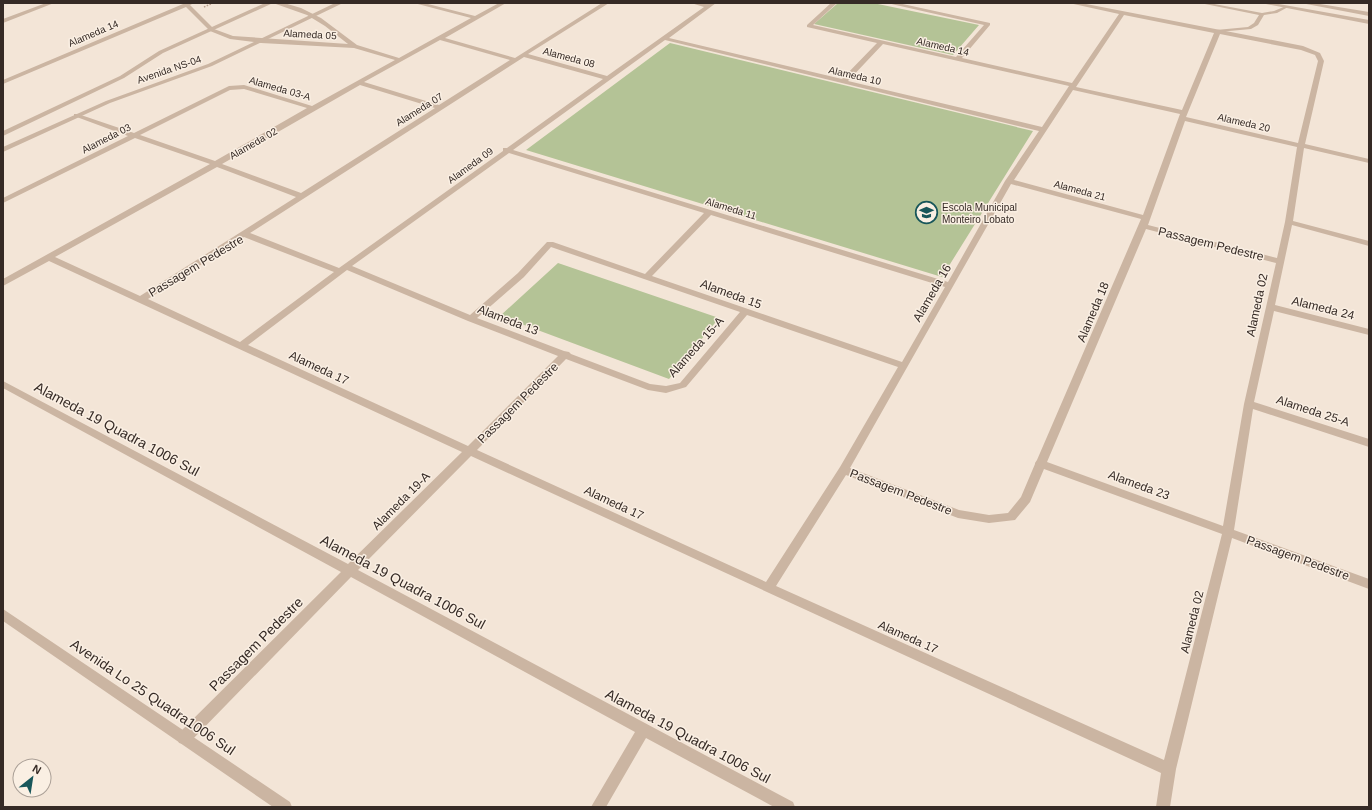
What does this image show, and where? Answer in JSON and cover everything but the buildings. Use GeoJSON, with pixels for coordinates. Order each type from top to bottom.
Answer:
{"type":"FeatureCollection","features":[{"type":"Feature","properties":{"kind":"street"},"geometry":{"type":"LineString","coordinates":[[3,21],[51,3]]}},
{"type":"Feature","properties":{"kind":"street","name":"Avenida NS-04"},"geometry":{"type":"LineString","coordinates":[[3,134],[100,88],[161,52],[270,3]]}},
{"type":"Feature","properties":{"kind":"street","name":"Alameda 05"},"geometry":{"type":"LineString","coordinates":[[276,3],[300,8],[315,16],[355,46]]}},
{"type":"Feature","properties":{"kind":"street","name":"Avenida NS-04"},"geometry":{"type":"LineString","coordinates":[[3,150],[76,115],[129,94],[210,66],[340,3]]}},
{"type":"Feature","properties":{"kind":"street"},"geometry":{"type":"LineString","coordinates":[[417,3],[476,18]]}},
{"type":"Feature","properties":{"kind":"street","name":"Alameda 02"},"geometry":{"type":"LineString","coordinates":[[3,282],[216,164],[312,108],[360,83],[503,3]]}},
{"type":"Feature","properties":{"kind":"street","name":"Alameda 07"},"geometry":{"type":"LineString","coordinates":[[244,234],[440,107],[606,3]]}},
{"type":"Feature","properties":{"kind":"street"},"geometry":{"type":"LineString","coordinates":[[694,3],[711,4]]}},
{"type":"Feature","properties":{"kind":"street","name":"Alameda 14"},"geometry":{"type":"LineString","coordinates":[[834,3],[809,26],[958,59],[1072,87]]}},
{"type":"Feature","properties":{"kind":"street"},"geometry":{"type":"LineString","coordinates":[[890,3],[988,24],[958,59]]}},
{"type":"Feature","properties":{"kind":"street"},"geometry":{"type":"LineString","coordinates":[[912,8],[917,3]]}},
{"type":"Feature","properties":{"kind":"street","name":"Alameda 02"},"geometry":{"type":"LineString","coordinates":[[1072,3],[1303,48],[1318,54],[1320,61],[1301,145],[1289,222],[1279,261],[1249,404],[1228,532],[1169,769],[1163,807]]}},
{"type":"Feature","properties":{"kind":"street"},"geometry":{"type":"LineString","coordinates":[[1264,3],[1369,22]]}},
{"type":"Feature","properties":{"kind":"street"},"geometry":{"type":"LineString","coordinates":[[1304,3],[1369,14]]}},
{"type":"Feature","properties":{"kind":"street","name":"Alameda 05"},"geometry":{"type":"LineString","coordinates":[[187,4],[212,30],[232,38],[261,42],[355,46]]}},
{"type":"Feature","properties":{"kind":"street","name":"Alameda 14"},"geometry":{"type":"LineString","coordinates":[[3,82],[187,4]]}},
{"type":"Feature","properties":{"kind":"street","name":"Alameda 09"},"geometry":{"type":"LineString","coordinates":[[241,346],[343,269],[506,150],[609,79],[711,4]]}},
{"type":"Feature","properties":{"kind":"street","name":"Alameda 16"},"geometry":{"type":"LineString","coordinates":[[768,588],[844,470],[1009,182],[1122,13]]}},
{"type":"Feature","properties":{"kind":"street","name":"Alameda 18"},"geometry":{"type":"LineString","coordinates":[[958,514],[990,519],[1010,518],[1026,499],[1040,463],[1144,222],[1183,116],[1218,31]]}},
{"type":"Feature","properties":{"kind":"street"},"geometry":{"type":"LineString","coordinates":[[440,38],[516,60]]}},
{"type":"Feature","properties":{"kind":"street","name":"Alameda 10"},"geometry":{"type":"LineString","coordinates":[[663,38],[1044,130]]}},
{"type":"Feature","properties":{"kind":"street"},"geometry":{"type":"LineString","coordinates":[[843,82],[882,42]]}},
{"type":"Feature","properties":{"kind":"street"},"geometry":{"type":"LineString","coordinates":[[355,46],[400,60]]}},
{"type":"Feature","properties":{"kind":"street","name":"Alameda 08"},"geometry":{"type":"LineString","coordinates":[[524,55],[609,79]]}},
{"type":"Feature","properties":{"kind":"street"},"geometry":{"type":"LineString","coordinates":[[360,83],[440,107]]}},
{"type":"Feature","properties":{"kind":"street","name":"Alameda 03-A"},"geometry":{"type":"LineString","coordinates":[[219,92],[229,88],[244,87],[312,108]]}},
{"type":"Feature","properties":{"kind":"street"},"geometry":{"type":"LineString","coordinates":[[1072,87],[1183,116]]}},
{"type":"Feature","properties":{"kind":"street","name":"Alameda 03"},"geometry":{"type":"LineString","coordinates":[[3,201],[219,92]]}},
{"type":"Feature","properties":{"kind":"street"},"geometry":{"type":"LineString","coordinates":[[76,115],[216,164],[301,196]]}},
{"type":"Feature","properties":{"kind":"street","name":"Alameda 20"},"geometry":{"type":"LineString","coordinates":[[1183,116],[1301,145]]}},
{"type":"Feature","properties":{"kind":"street"},"geometry":{"type":"LineString","coordinates":[[1301,145],[1369,161]]}},
{"type":"Feature","properties":{"kind":"street","name":"Alameda 11"},"geometry":{"type":"LineString","coordinates":[[506,150],[950,286]]}},
{"type":"Feature","properties":{"kind":"street","name":"Alameda 21"},"geometry":{"type":"LineString","coordinates":[[1009,182],[1144,222]]}},
{"type":"Feature","properties":{"kind":"street"},"geometry":{"type":"LineString","coordinates":[[647,277],[710,212]]}},
{"type":"Feature","properties":{"kind":"street","name":"Passagem Pedestre"},"geometry":{"type":"LineString","coordinates":[[1144,222],[1279,261]]}},
{"type":"Feature","properties":{"kind":"street"},"geometry":{"type":"LineString","coordinates":[[1289,222],[1369,244]]}},
{"type":"Feature","properties":{"kind":"street","name":"Passagem Pedestre"},"geometry":{"type":"LineString","coordinates":[[142,300],[244,234],[343,269]]}},
{"type":"Feature","properties":{"kind":"street","name":"Alameda 15"},"geometry":{"type":"LineString","coordinates":[[471,319],[521,274],[550,244],[904,366]]}},
{"type":"Feature","properties":{"kind":"street","name":"Alameda 17"},"geometry":{"type":"LineString","coordinates":[[48,257],[768,588],[1169,769]]}},
{"type":"Feature","properties":{"kind":"street","name":"Alameda 13"},"geometry":{"type":"LineString","coordinates":[[343,269],[648,386],[663,390]]}},
{"type":"Feature","properties":{"kind":"street","name":"Alameda 24"},"geometry":{"type":"LineString","coordinates":[[1270,307],[1369,332]]}},
{"type":"Feature","properties":{"kind":"street","name":"Alameda 15-A"},"geometry":{"type":"LineString","coordinates":[[663,390],[673,390],[683,385],[745,312]]}},
{"type":"Feature","properties":{"kind":"street","name":"Passagem Pedestre"},"geometry":{"type":"LineString","coordinates":[[470,451],[566,354]]}},
{"type":"Feature","properties":{"kind":"street","name":"Alameda 19 Quadra 1006 Sul"},"geometry":{"type":"LineString","coordinates":[[3,384],[788,807]]}},
{"type":"Feature","properties":{"kind":"street","name":"Alameda 25-A"},"geometry":{"type":"LineString","coordinates":[[1249,404],[1369,443]]}},
{"type":"Feature","properties":{"kind":"street","name":"Alameda 19-A"},"geometry":{"type":"LineString","coordinates":[[350,570],[470,451]]}},
{"type":"Feature","properties":{"kind":"street","name":"Alameda 23"},"geometry":{"type":"LineString","coordinates":[[1040,463],[1228,532]]}},
{"type":"Feature","properties":{"kind":"street","name":"Passagem Pedestre"},"geometry":{"type":"LineString","coordinates":[[844,470],[958,514]]}},
{"type":"Feature","properties":{"kind":"street","name":"Passagem Pedestre"},"geometry":{"type":"LineString","coordinates":[[1228,532],[1369,584]]}},
{"type":"Feature","properties":{"kind":"street","name":"Passagem Pedestre"},"geometry":{"type":"LineString","coordinates":[[184,738],[350,570]]}},
{"type":"Feature","properties":{"kind":"street","name":"Avenida Lo 25 Quadra1006 Sul"},"geometry":{"type":"LineString","coordinates":[[3,614],[286,807]]}},
{"type":"Feature","properties":{"kind":"street"},"geometry":{"type":"LineString","coordinates":[[598,807],[644,729]]}},
{"type":"Feature","properties":{"kind":"lane"},"geometry":{"type":"LineString","coordinates":[[1202,3],[1262,14],[1275,12],[1286,7]]}},
{"type":"Feature","properties":{"kind":"lane"},"geometry":{"type":"LineString","coordinates":[[1218,31],[1249,28],[1256,24],[1262,14]]}},
{"type":"Feature","properties":{"kind":"green space"},"geometry":{"type":"Polygon","coordinates":[[[838,3],[873,3],[979,25],[953,55],[814,24],[838,3]]]}},
{"type":"Feature","properties":{"kind":"green space"},"geometry":{"type":"Polygon","coordinates":[[[670,43],[1033,131],[942,277],[526,150],[670,43]]]}},
{"type":"Feature","properties":{"kind":"green space"},"geometry":{"type":"Polygon","coordinates":[[[558,263],[719,318],[669,379],[500,316],[558,263]]]}},
{"type":"Feature","properties":{"kind":"place","name":"Escola Municipal Monteiro Lobato"},"geometry":{"type":"Point","coordinates":[926,213]}}]}
